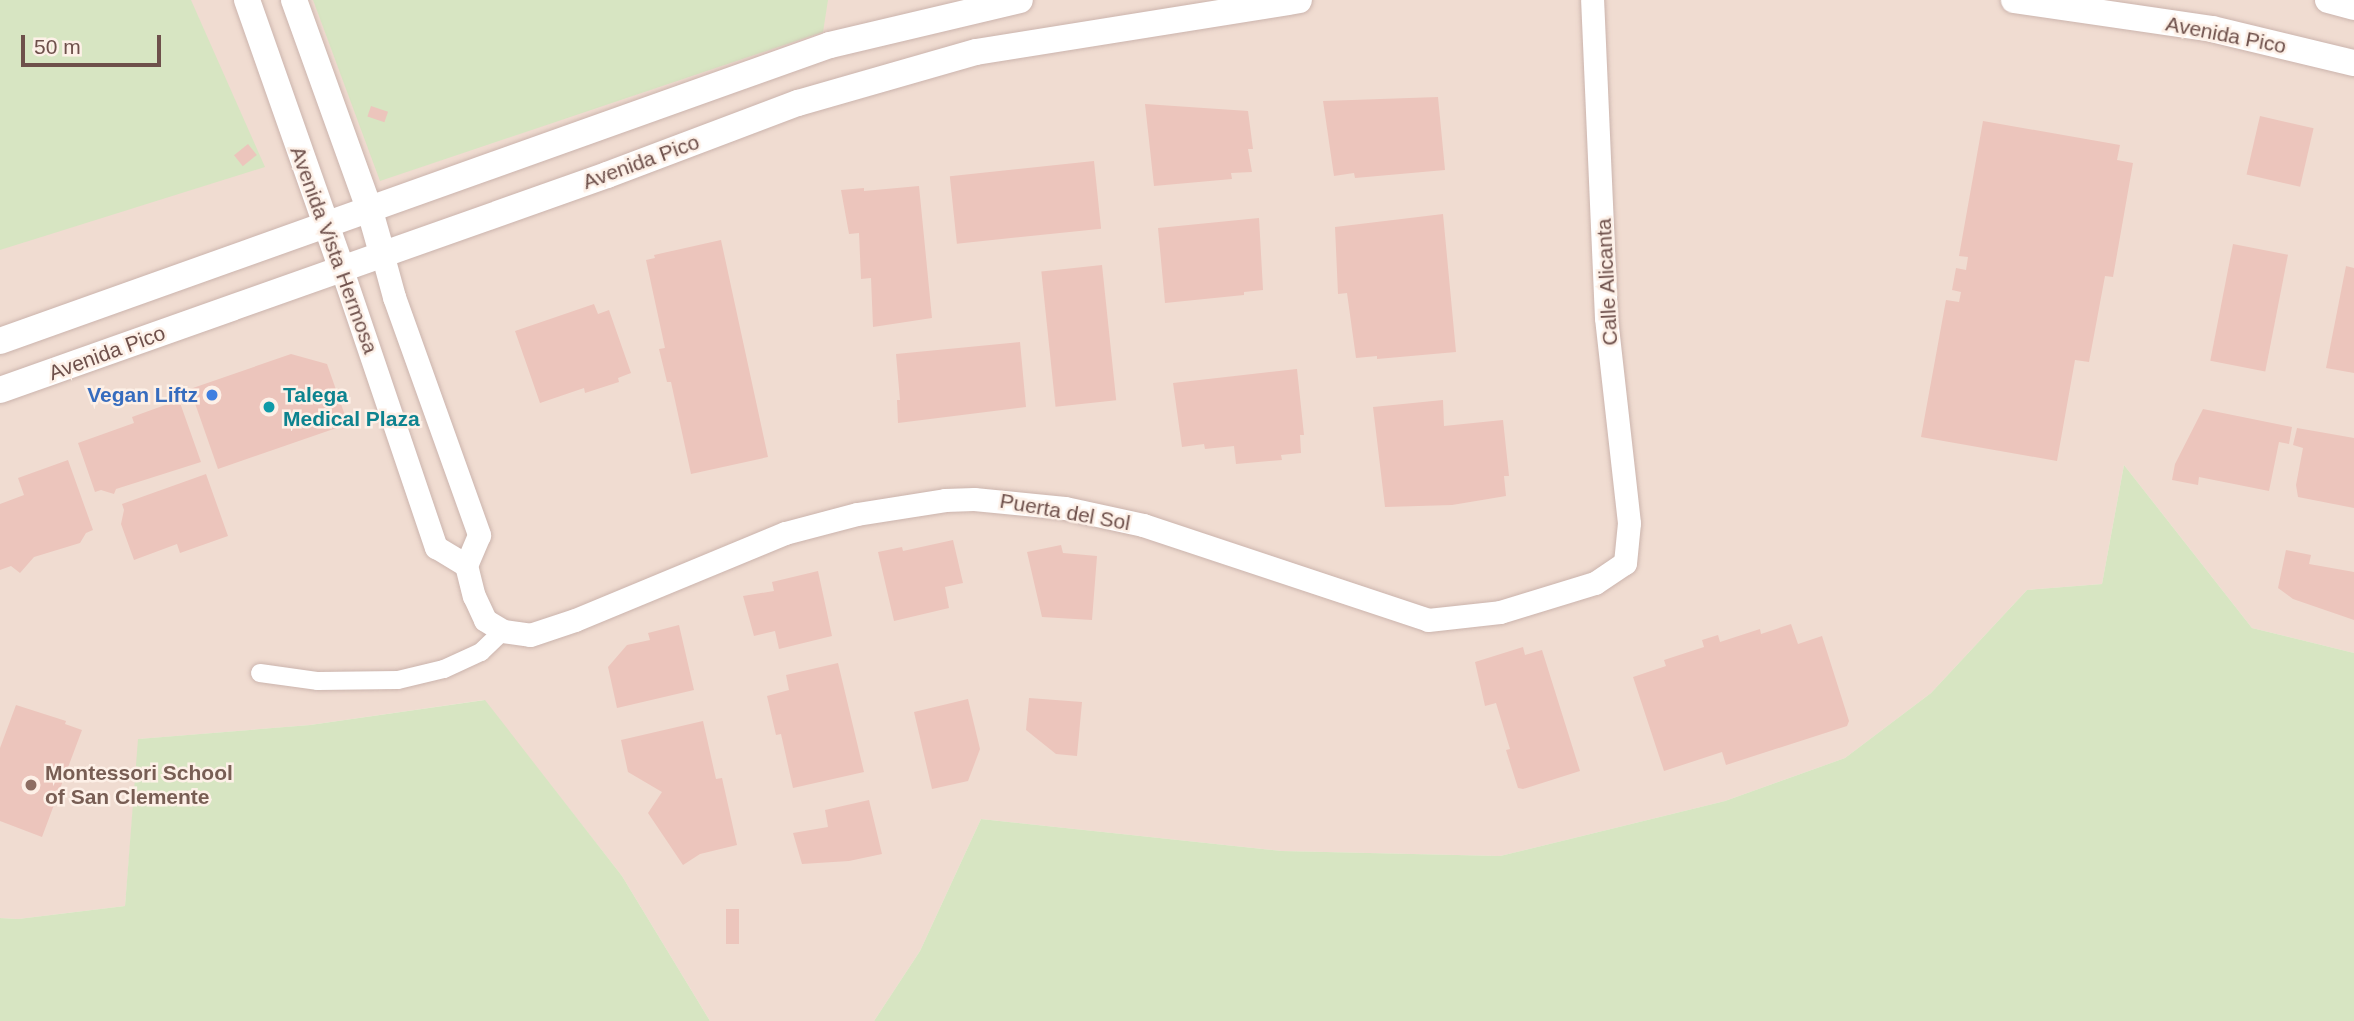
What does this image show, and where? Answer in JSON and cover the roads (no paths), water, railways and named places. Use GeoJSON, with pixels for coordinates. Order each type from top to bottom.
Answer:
{"type":"FeatureCollection","features":[{"type":"Feature","properties":{"kind":"main road","name":"Avenida Vista Hermosa"},"geometry":{"type":"LineString","coordinates":[[247,0],[341,267]]}},
{"type":"Feature","properties":{"kind":"main road","name":"Avenida Vista Hermosa"},"geometry":{"type":"LineString","coordinates":[[294,0],[370,211],[382,253]]}},
{"type":"Feature","properties":{"kind":"main road"},"geometry":{"type":"LineString","coordinates":[[0,341],[830,45],[1020,0]]}},
{"type":"Feature","properties":{"kind":"main road","name":"Avenida Pico"},"geometry":{"type":"LineString","coordinates":[[0,390],[607,174],[798,103],[976,52],[1299,0]]}},
{"type":"Feature","properties":{"kind":"main road","name":"Avenida Pico"},"geometry":{"type":"LineString","coordinates":[[2014,0],[2212,29],[2354,63]]}},
{"type":"Feature","properties":{"kind":"main road"},"geometry":{"type":"LineString","coordinates":[[2328,0],[2354,7]]}},
{"type":"Feature","properties":{"kind":"street","name":"Calle Alicanta"},"geometry":{"type":"LineString","coordinates":[[1592,0],[1606,318],[1629,523],[1625,563]]}},
{"type":"Feature","properties":{"kind":"street","name":"Avenida Vista Hermosa"},"geometry":{"type":"LineString","coordinates":[[341,267],[436,547],[466,565],[479,535],[394,297],[382,253]]}},
{"type":"Feature","properties":{"kind":"street","name":"Puerta del Sol"},"geometry":{"type":"LineString","coordinates":[[503,631],[530,635],[785,533],[857,514],[945,500],[989,499],[1053,507],[1143,525],[1428,620],[1500,612],[1595,583],[1625,563]]}},
{"type":"Feature","properties":{"kind":"street"},"geometry":{"type":"LineString","coordinates":[[260,673],[318,681],[398,680],[444,669],[481,652],[503,631],[485,620],[466,565]]}},
{"type":"Feature","properties":{"kind":"place","name":"Vegan Liftz"},"geometry":{"type":"Point","coordinates":[212,395]}},
{"type":"Feature","properties":{"kind":"place","name":"Talega Medical Plaza"},"geometry":{"type":"Point","coordinates":[269,407]}},
{"type":"Feature","properties":{"kind":"place","name":"Montessori School of San Clemente"},"geometry":{"type":"Point","coordinates":[31,785]}}]}
